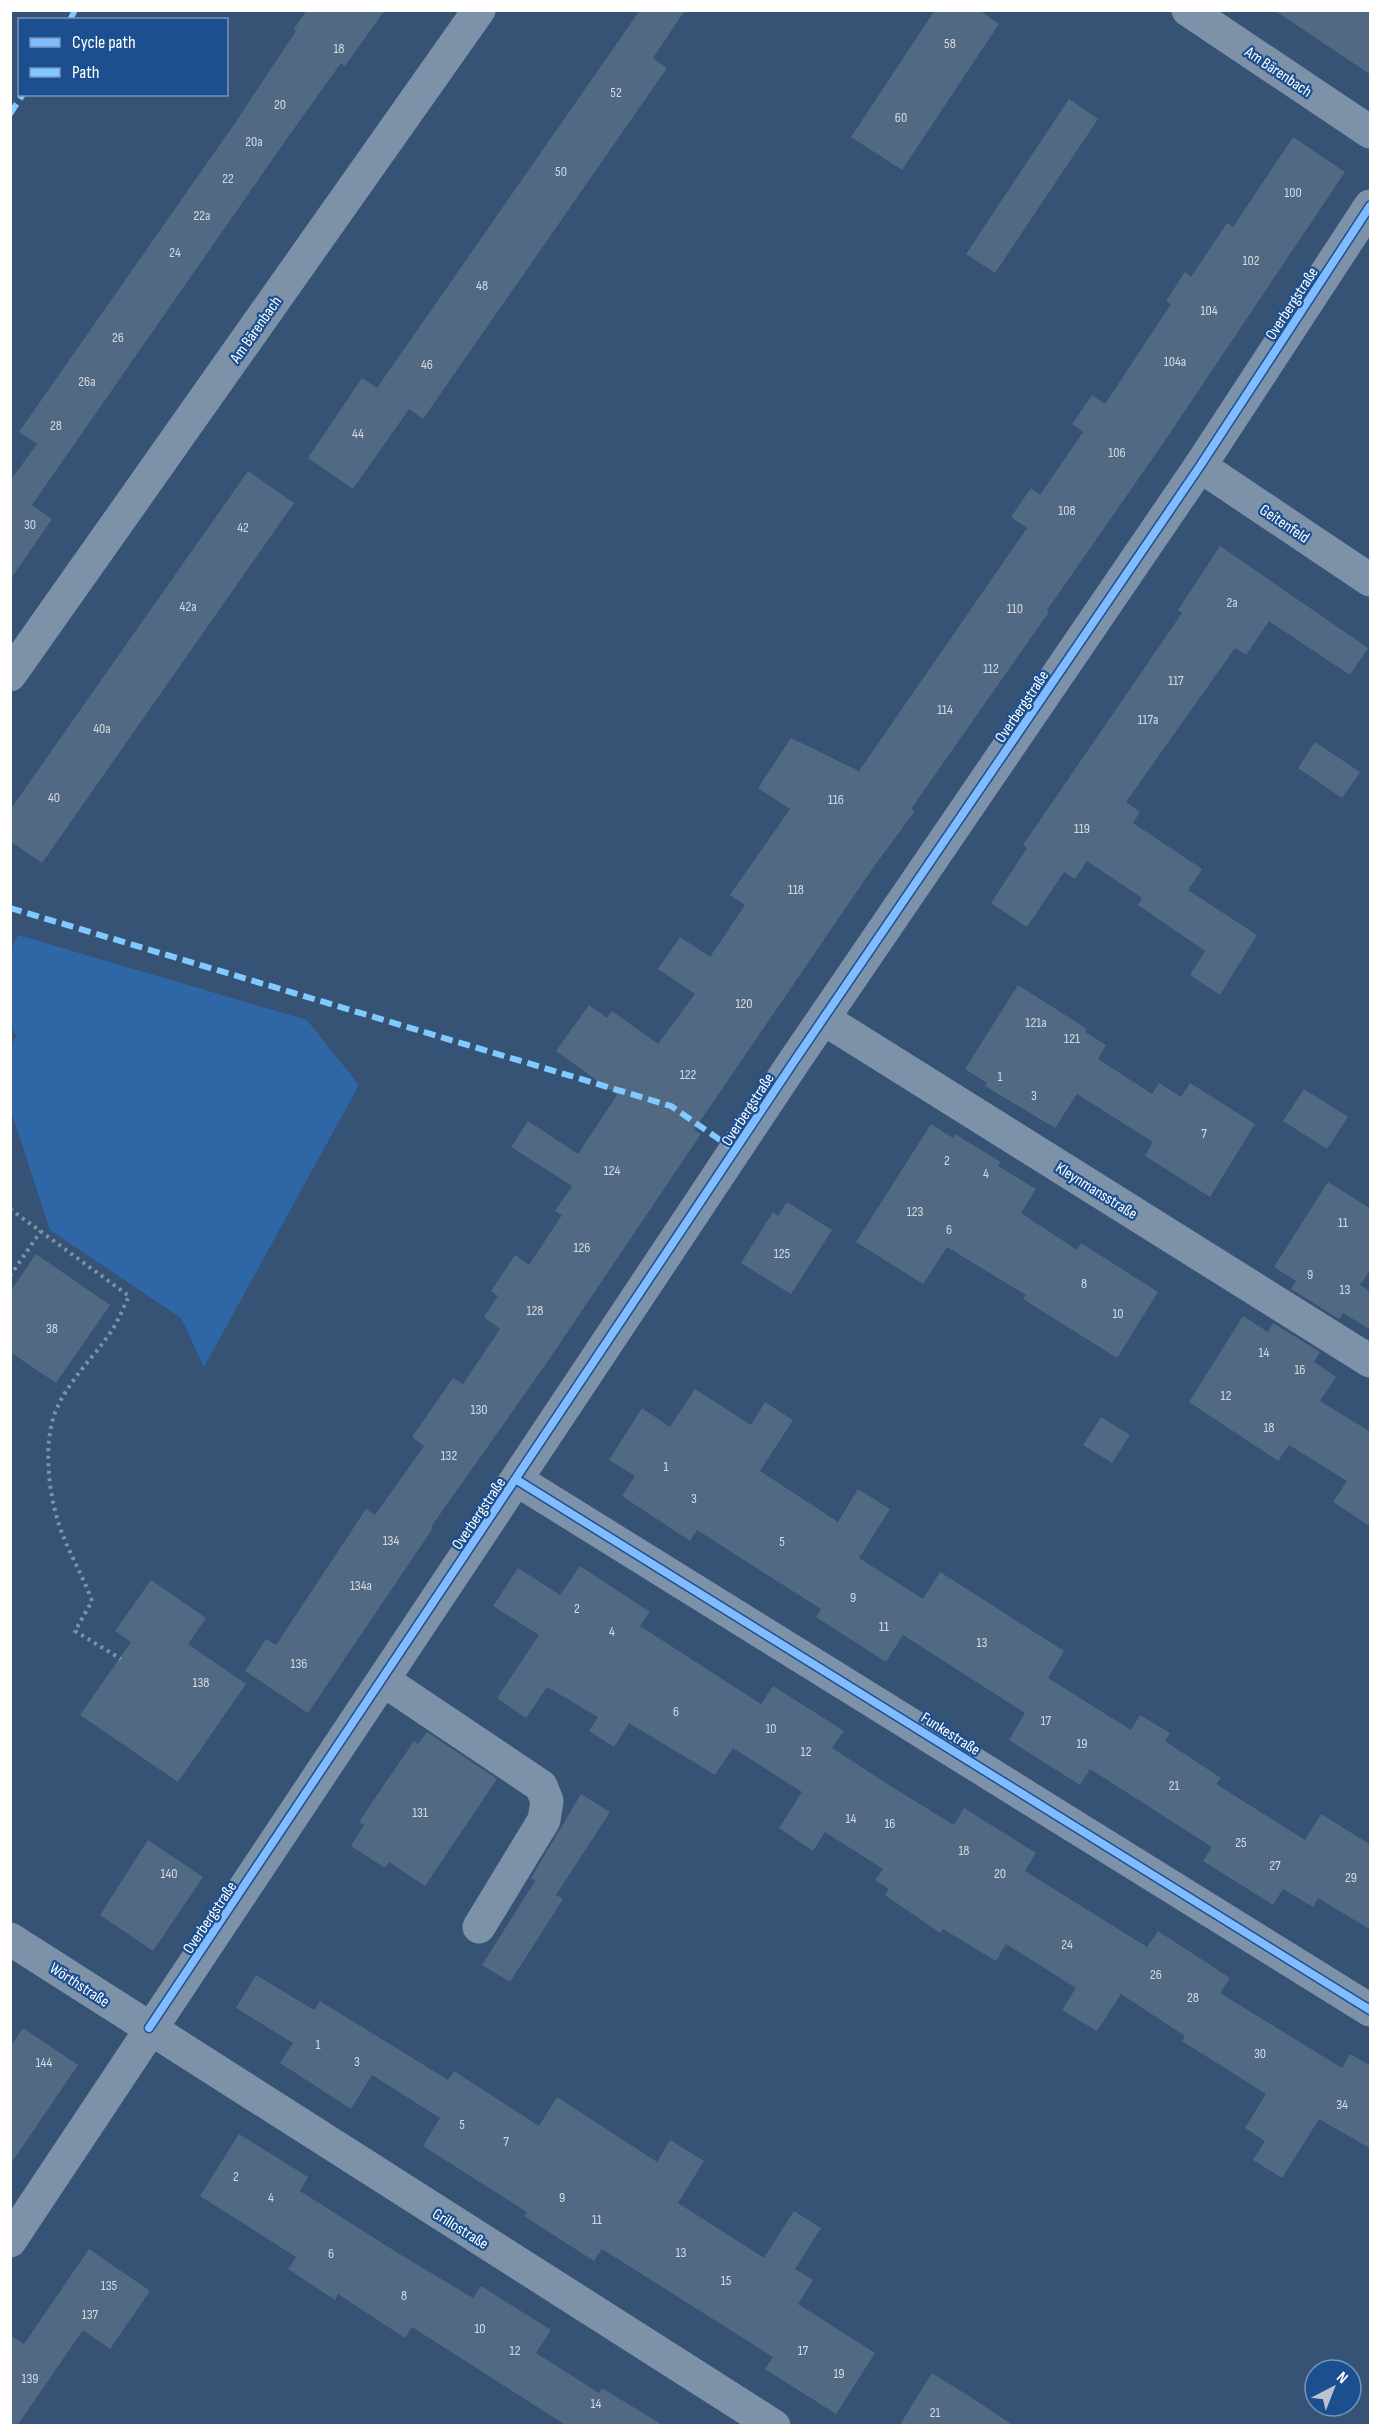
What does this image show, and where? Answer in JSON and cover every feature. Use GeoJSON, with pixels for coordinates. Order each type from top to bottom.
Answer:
{"type":"FeatureCollection","features":[{"type":"Feature","properties":{"kind":"street","name":"Am Bärenbach"},"geometry":{"type":"LineString","coordinates":[[10,675],[20,654],[479,10]]}},
{"type":"Feature","properties":{"kind":"street","name":"Am Bärenbach"},"geometry":{"type":"LineString","coordinates":[[1188,10],[1371,132]]}},
{"type":"Feature","properties":{"kind":"street","name":"Overbergstraße"},"geometry":{"type":"LineString","coordinates":[[10,2241],[149,2028],[384,1680],[824,1019],[1200,466],[1371,206]]}},
{"type":"Feature","properties":{"kind":"street","name":"Geitenfeld"},"geometry":{"type":"LineString","coordinates":[[1200,466],[1371,580]]}},
{"type":"Feature","properties":{"kind":"street","name":"Kleynmansstraße"},"geometry":{"type":"LineString","coordinates":[[824,1019],[1371,1360]]}},
{"type":"Feature","properties":{"kind":"street","name":"Funkestraße"},"geometry":{"type":"LineString","coordinates":[[517,1480],[1371,2010]]}},
{"type":"Feature","properties":{"kind":"street"},"geometry":{"type":"LineString","coordinates":[[384,1680],[541,1786],[547,1802],[544,1821],[479,1927]]}},
{"type":"Feature","properties":{"kind":"street","name":"Wörthstraße"},"geometry":{"type":"LineString","coordinates":[[10,1939],[149,2028]]}},
{"type":"Feature","properties":{"kind":"street","name":"Grillostraße"},"geometry":{"type":"LineString","coordinates":[[149,2028],[774,2426]]}},
{"type":"Feature","properties":{"kind":"path"},"geometry":{"type":"LineString","coordinates":[[10,1209],[129,1296],[111,1331],[79,1371],[57,1409],[48,1454],[52,1498],[63,1538],[82,1572],[92,1601],[75,1630],[122,1659]]}},
{"type":"Feature","properties":{"kind":"path"},"geometry":{"type":"LineString","coordinates":[[10,1276],[41,1231]]}},
{"type":"Feature","properties":{"kind":"shaded area"},"geometry":{"type":"Polygon","coordinates":[[[18,935],[307,1020],[359,1085],[204,1367],[181,1318],[50,1230],[11,1111],[11,1044],[17,1036],[11,1028],[11,949],[18,935]]]}},
{"type":"Feature","properties":{"kind":"building"},"geometry":{"type":"Polygon","coordinates":[[[307,10],[385,10],[345,66],[341,63],[288,137],[32,505],[52,519],[10,580],[10,481],[37,444],[19,432],[235,123],[296,31],[294,29],[307,10]]]}},
{"type":"Feature","properties":{"kind":"building"},"geometry":{"type":"Polygon","coordinates":[[[640,10],[685,10],[653,58],[667,68],[423,419],[409,409],[353,489],[308,458],[362,378],[377,388],[640,10]]]}},
{"type":"Feature","properties":{"kind":"building"},"geometry":{"type":"Polygon","coordinates":[[[935,10],[979,10],[999,24],[902,170],[851,137],[935,10]]]}},
{"type":"Feature","properties":{"kind":"building"},"geometry":{"type":"Polygon","coordinates":[[[1274,10],[1371,10],[1371,75],[1274,10]]]}},
{"type":"Feature","properties":{"kind":"building"},"geometry":{"type":"Polygon","coordinates":[[[1069,99],[1098,119],[995,273],[966,254],[1069,99]]]}},
{"type":"Feature","properties":{"kind":"building"},"geometry":{"type":"Polygon","coordinates":[[[1293,137],[1345,172],[1162,445],[1047,610],[1049,612],[911,809],[915,811],[875,865],[694,1130],[701,1134],[548,1361],[431,1527],[433,1528],[308,1713],[245,1671],[266,1639],[276,1645],[366,1509],[375,1515],[424,1446],[412,1437],[453,1378],[463,1384],[500,1329],[484,1317],[498,1296],[491,1291],[515,1255],[529,1265],[562,1215],[555,1211],[572,1186],[511,1147],[528,1121],[578,1154],[617,1095],[556,1051],[589,1005],[607,1018],[612,1011],[658,1044],[695,994],[658,969],[680,937],[710,957],[745,905],[730,895],[790,809],[758,788],[791,738],[859,771],[1027,528],[1011,517],[1031,488],[1040,495],[1083,432],[1072,424],[1092,395],[1105,404],[1171,304],[1166,301],[1185,272],[1191,277],[1227,223],[1233,227],[1293,137]]]}},
{"type":"Feature","properties":{"kind":"building"},"geometry":{"type":"Polygon","coordinates":[[[248,471],[294,503],[42,863],[10,841],[10,810],[248,471]]]}},
{"type":"Feature","properties":{"kind":"building"},"geometry":{"type":"Polygon","coordinates":[[[1220,546],[1368,648],[1350,675],[1269,621],[1246,655],[1235,648],[1126,802],[1140,812],[1133,823],[1202,869],[1188,890],[1257,935],[1220,995],[1190,975],[1205,951],[1138,905],[1142,898],[1087,861],[1075,879],[1064,872],[1027,927],[991,903],[1027,848],[1023,845],[1182,613],[1178,610],[1220,546]]]}},
{"type":"Feature","properties":{"kind":"building"},"geometry":{"type":"Polygon","coordinates":[[[1315,742],[1360,772],[1342,798],[1298,768],[1315,742]]]}},
{"type":"Feature","properties":{"kind":"building"},"geometry":{"type":"Polygon","coordinates":[[[1018,985],[1087,1029],[1085,1032],[1106,1045],[1098,1059],[1152,1094],[1159,1083],[1181,1097],[1190,1083],[1255,1124],[1210,1197],[1145,1156],[1153,1142],[1077,1094],[1055,1128],[985,1086],[987,1083],[965,1069],[1018,985]]]}},
{"type":"Feature","properties":{"kind":"building"},"geometry":{"type":"Polygon","coordinates":[[[1304,1089],[1348,1117],[1327,1149],[1283,1121],[1304,1089]]]}},
{"type":"Feature","properties":{"kind":"building"},"geometry":{"type":"Polygon","coordinates":[[[931,1124],[953,1138],[955,1134],[1001,1162],[998,1166],[1036,1189],[1021,1213],[1077,1250],[1081,1243],[1158,1292],[1117,1358],[1023,1299],[1026,1295],[947,1247],[923,1284],[856,1242],[931,1124]]]}},
{"type":"Feature","properties":{"kind":"building"},"geometry":{"type":"Polygon","coordinates":[[[1328,1182],[1371,1209],[1371,1269],[1360,1285],[1371,1292],[1371,1330],[1343,1313],[1339,1319],[1291,1289],[1296,1281],[1274,1267],[1328,1182]]]}},
{"type":"Feature","properties":{"kind":"building"},"geometry":{"type":"Polygon","coordinates":[[[787,1202],[832,1230],[791,1294],[741,1263],[773,1212],[778,1216],[787,1202]]]}},
{"type":"Feature","properties":{"kind":"building"},"geometry":{"type":"Polygon","coordinates":[[[36,1254],[110,1305],[56,1383],[10,1352],[10,1292],[36,1254]]]}},
{"type":"Feature","properties":{"kind":"building"},"geometry":{"type":"Polygon","coordinates":[[[1243,1316],[1268,1332],[1273,1323],[1320,1352],[1314,1362],[1336,1377],[1320,1401],[1371,1432],[1371,1527],[1333,1502],[1347,1481],[1289,1445],[1278,1461],[1189,1402],[1243,1316]]]}},
{"type":"Feature","properties":{"kind":"building"},"geometry":{"type":"Polygon","coordinates":[[[695,1389],[751,1425],[765,1402],[793,1420],[760,1471],[838,1522],[858,1489],[890,1509],[859,1558],[923,1599],[940,1572],[1064,1651],[1048,1678],[1131,1730],[1140,1715],[1170,1733],[1165,1741],[1221,1778],[1216,1784],[1305,1840],[1321,1814],[1371,1845],[1371,1930],[1318,1898],[1313,1907],[1283,1889],[1273,1905],[1203,1861],[1212,1847],[1090,1769],[1080,1785],[1009,1740],[1025,1713],[903,1635],[886,1662],[816,1617],[821,1609],[697,1530],[690,1541],[622,1496],[635,1476],[609,1460],[642,1408],[670,1427],[695,1389]]]}},
{"type":"Feature","properties":{"kind":"building"},"geometry":{"type":"Polygon","coordinates":[[[1101,1417],[1130,1435],[1112,1463],[1083,1445],[1101,1417]]]}},
{"type":"Feature","properties":{"kind":"building"},"geometry":{"type":"Polygon","coordinates":[[[580,1566],[650,1612],[640,1626],[761,1704],[773,1686],[844,1731],[832,1748],[892,1787],[954,1825],[964,1808],[1036,1853],[1025,1871],[1147,1947],[1158,1931],[1230,1978],[1220,1993],[1342,2068],[1350,2054],[1371,2066],[1371,2149],[1319,2119],[1282,2178],[1253,2160],[1265,2141],[1245,2128],[1266,2094],[1182,2041],[1185,2036],[1121,1994],[1097,2031],[1062,2010],[1076,1988],[1006,1944],[996,1961],[943,1929],[940,1933],[885,1895],[889,1889],[875,1880],[883,1869],[825,1832],[813,1851],[779,1828],[802,1792],[733,1748],[715,1775],[629,1723],[614,1747],[589,1731],[598,1717],[547,1687],[526,1718],[497,1698],[539,1635],[493,1606],[518,1568],[560,1595],[580,1566]]]}},
{"type":"Feature","properties":{"kind":"building"},"geometry":{"type":"Polygon","coordinates":[[[151,1580],[206,1618],[188,1644],[246,1684],[178,1782],[80,1715],[131,1642],[115,1631],[151,1580]]]}},
{"type":"Feature","properties":{"kind":"building"},"geometry":{"type":"Polygon","coordinates":[[[427,1732],[497,1779],[425,1886],[389,1862],[385,1868],[351,1846],[364,1825],[359,1822],[375,1798],[414,1741],[418,1744],[427,1732]]]}},
{"type":"Feature","properties":{"kind":"building"},"geometry":{"type":"Polygon","coordinates":[[[581,1794],[610,1812],[556,1895],[563,1899],[510,1982],[482,1965],[535,1881],[543,1886],[531,1878],[581,1794]]]}},
{"type":"Feature","properties":{"kind":"building"},"geometry":{"type":"Polygon","coordinates":[[[148,1840],[203,1877],[153,1951],[100,1915],[148,1840]]]}},
{"type":"Feature","properties":{"kind":"building"},"geometry":{"type":"Polygon","coordinates":[[[256,1975],[314,2010],[320,2001],[448,2080],[454,2071],[539,2126],[557,2097],[657,2162],[670,2140],[704,2161],[678,2203],[764,2258],[794,2211],[821,2228],[795,2269],[813,2280],[798,2304],[875,2353],[836,2414],[765,2369],[773,2357],[602,2249],[594,2261],[524,2216],[527,2212],[423,2146],[440,2118],[372,2075],[351,2109],[280,2063],[293,2043],[236,2008],[256,1975]]]}},
{"type":"Feature","properties":{"kind":"building"},"geometry":{"type":"Polygon","coordinates":[[[23,2028],[78,2065],[10,2165],[10,2047],[23,2028]]]}},
{"type":"Feature","properties":{"kind":"building"},"geometry":{"type":"Polygon","coordinates":[[[239,2134],[308,2177],[300,2191],[401,2255],[473,2298],[481,2286],[551,2330],[536,2353],[599,2393],[602,2388],[664,2426],[567,2426],[412,2327],[405,2338],[338,2294],[335,2300],[288,2269],[296,2257],[200,2196],[239,2134]]]}},
{"type":"Feature","properties":{"kind":"building"},"geometry":{"type":"Polygon","coordinates":[[[89,2249],[150,2291],[110,2349],[83,2330],[17,2426],[10,2426],[10,2335],[24,2344],[89,2249]]]}},
{"type":"Feature","properties":{"kind":"building"},"geometry":{"type":"Polygon","coordinates":[[[932,2373],[972,2398],[1014,2426],[899,2426],[932,2373]]]}},
{"type":"Feature","properties":{"kind":"marked path"},"geometry":{"type":"LineString","coordinates":[[71,18],[75,10]]}},
{"type":"Feature","properties":{"kind":"marked path"},"geometry":{"type":"LineString","coordinates":[[10,114],[22,96]]}},
{"type":"Feature","properties":{"kind":"marked path"},"geometry":{"type":"LineString","coordinates":[[10,908],[671,1106],[736,1151]]}},
{"type":"Feature","properties":{"kind":"cycle path"},"geometry":{"type":"LineString","coordinates":[[149,2028],[795,1060],[1200,466],[1370,206]]}},
{"type":"Feature","properties":{"kind":"cycle path"},"geometry":{"type":"LineString","coordinates":[[517,1480],[1370,2010]]}}]}
